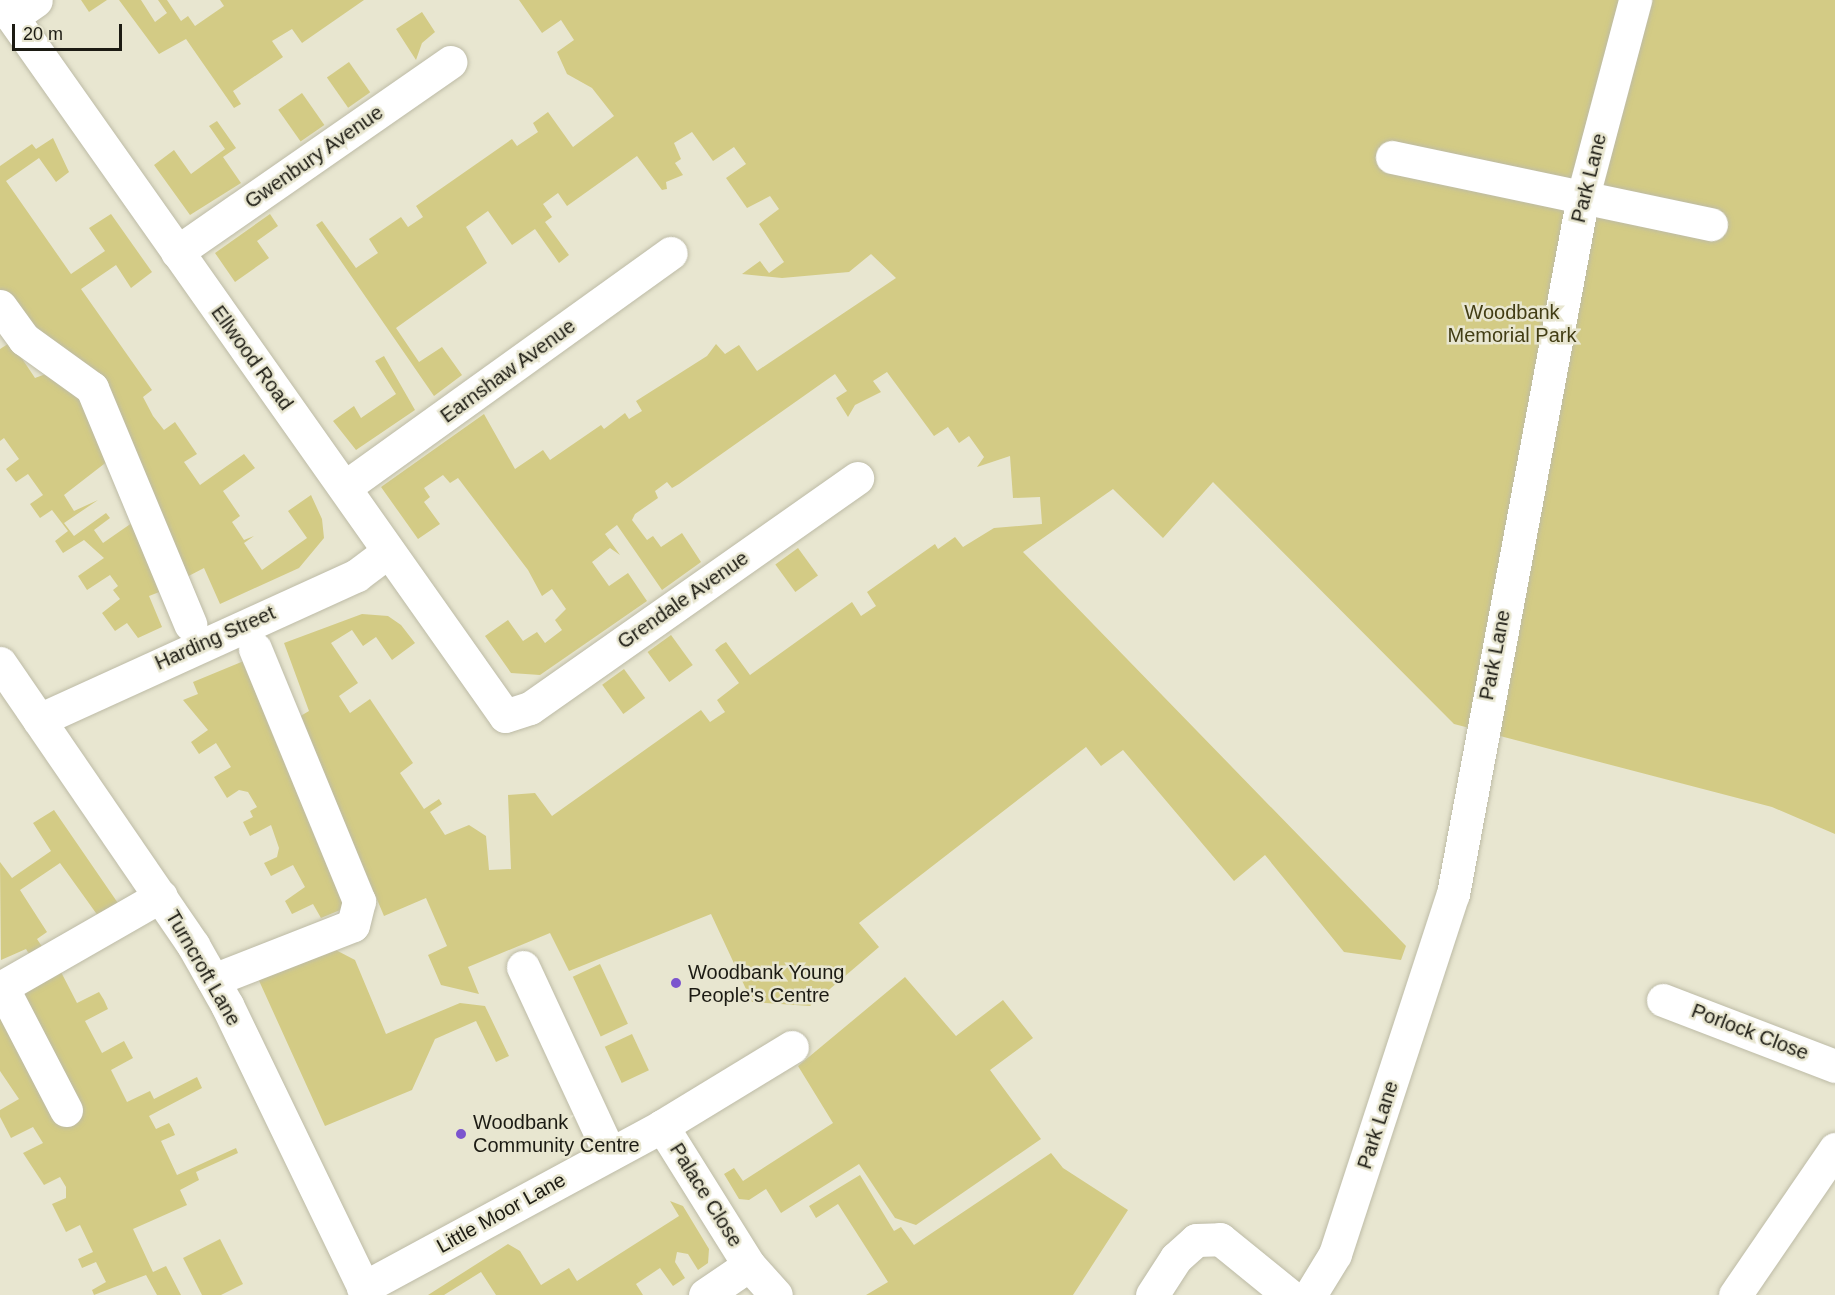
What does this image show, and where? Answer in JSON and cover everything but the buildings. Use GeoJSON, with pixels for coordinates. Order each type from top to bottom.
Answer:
{"type":"FeatureCollection","features":[{"type":"Feature","properties":{"kind":"street","name":"Park Lane"},"geometry":{"type":"LineString","coordinates":[[1310,1295],[1335,1254],[1450,904],[1479,739],[1583,196],[1635,0]]}},
{"type":"Feature","properties":{"kind":"street","name":"Ellwood Road"},"geometry":{"type":"LineString","coordinates":[[16,6],[177,252],[505,716]]}},
{"type":"Feature","properties":{"kind":"street","name":"Gwenbury Avenue"},"geometry":{"type":"LineString","coordinates":[[177,252],[450,62]]}},
{"type":"Feature","properties":{"kind":"street"},"geometry":{"type":"LineString","coordinates":[[1392,157],[1711,224]]}},
{"type":"Feature","properties":{"kind":"street","name":"Earnshaw Avenue"},"geometry":{"type":"LineString","coordinates":[[345,487],[671,253]]}},
{"type":"Feature","properties":{"kind":"street"},"geometry":{"type":"LineString","coordinates":[[0,306],[24,339],[92,388],[190,624]]}},
{"type":"Feature","properties":{"kind":"street","name":"Grendale Avenue"},"geometry":{"type":"LineString","coordinates":[[505,716],[530,708],[857,478]]}},
{"type":"Feature","properties":{"kind":"street","name":"Harding Street"},"geometry":{"type":"LineString","coordinates":[[39,720],[357,575],[388,552]]}},
{"type":"Feature","properties":{"kind":"street"},"geometry":{"type":"LineString","coordinates":[[213,981],[353,925],[359,902],[255,649]]}},
{"type":"Feature","properties":{"kind":"street","name":"Turncroft Lane"},"geometry":{"type":"LineString","coordinates":[[0,663],[161,896],[213,981],[365,1291]]}},
{"type":"Feature","properties":{"kind":"street"},"geometry":{"type":"LineString","coordinates":[[66,1110],[2,987],[161,896]]}},
{"type":"Feature","properties":{"kind":"street"},"geometry":{"type":"LineString","coordinates":[[523,967],[610,1154]]}},
{"type":"Feature","properties":{"kind":"street","name":"Porlock Close"},"geometry":{"type":"LineString","coordinates":[[1663,1000],[1835,1066]]}},
{"type":"Feature","properties":{"kind":"street","name":"Little Moor Lane"},"geometry":{"type":"LineString","coordinates":[[365,1291],[662,1126],[792,1047]]}},
{"type":"Feature","properties":{"kind":"street","name":"Palace Close"},"geometry":{"type":"LineString","coordinates":[[662,1126],[749,1265],[776,1295]]}},
{"type":"Feature","properties":{"kind":"street"},"geometry":{"type":"LineString","coordinates":[[1735,1295],[1835,1149]]}},
{"type":"Feature","properties":{"kind":"street"},"geometry":{"type":"LineString","coordinates":[[1152,1295],[1176,1258],[1196,1240],[1220,1239],[1289,1295]]}},
{"type":"Feature","properties":{"kind":"street","name":"Palace Close"},"geometry":{"type":"LineString","coordinates":[[705,1295],[749,1265]]}},
{"type":"Feature","properties":{"kind":"green space"},"geometry":{"type":"Polygon","coordinates":[[[81,0],[107,0],[89,12],[81,0]]]}},
{"type":"Feature","properties":{"kind":"green space"},"geometry":{"type":"Polygon","coordinates":[[[119,0],[141,0],[155,22],[167,13],[158,0],[167,0],[181,21],[188,16],[195,26],[224,6],[220,0],[364,0],[302,43],[292,29],[272,41],[283,57],[233,91],[241,104],[234,108],[186,39],[159,54],[119,0]]]}},
{"type":"Feature","properties":{"kind":"green space","name":"Woodbank Memorial Park"},"geometry":{"type":"Polygon","coordinates":[[[519,0],[1835,0],[1835,834],[1772,807],[1454,724],[1213,482],[1163,538],[1113,489],[1023,552],[1406,946],[1401,960],[1344,952],[1265,855],[1234,881],[1123,750],[1101,766],[1086,747],[859,923],[879,947],[810,1006],[752,1002],[711,914],[569,971],[550,933],[468,967],[479,994],[441,985],[428,955],[447,946],[426,898],[384,916],[376,897],[366,900],[292,721],[309,711],[284,643],[362,614],[388,616],[401,625],[415,643],[392,660],[376,637],[363,646],[352,630],[331,643],[358,683],[339,696],[350,713],[370,699],[413,763],[400,773],[424,809],[439,799],[442,804],[430,812],[445,835],[469,825],[486,836],[489,870],[511,869],[508,795],[535,793],[552,816],[701,710],[710,722],[725,712],[717,700],[739,683],[715,650],[721,645],[726,642],[750,675],[852,602],[861,616],[876,606],[867,592],[935,544],[938,549],[955,537],[963,547],[994,528],[1042,524],[1040,497],[1013,498],[1010,456],[977,467],[984,457],[969,436],[959,443],[948,427],[934,436],[887,372],[873,381],[881,392],[855,405],[848,417],[836,398],[847,391],[835,374],[679,484],[672,488],[667,482],[655,491],[658,498],[635,514],[632,520],[647,540],[653,536],[661,547],[682,533],[701,562],[662,590],[617,525],[605,534],[620,555],[610,548],[592,562],[609,586],[628,573],[647,601],[540,675],[511,673],[485,636],[508,620],[523,641],[537,632],[545,643],[562,630],[555,620],[566,609],[552,589],[542,596],[528,570],[458,478],[450,483],[443,475],[424,488],[430,497],[424,502],[440,524],[418,539],[381,487],[484,414],[515,469],[543,450],[550,460],[601,425],[604,429],[625,413],[629,419],[642,411],[636,401],[707,356],[716,344],[725,354],[739,345],[757,371],[896,278],[871,254],[849,272],[782,278],[742,274],[760,261],[769,273],[784,262],[759,224],[779,209],[770,196],[747,208],[726,178],[746,164],[734,147],[713,161],[692,132],[674,143],[681,159],[675,163],[683,175],[666,182],[667,189],[662,190],[637,156],[567,206],[558,193],[543,204],[552,217],[545,222],[569,255],[559,263],[535,229],[512,245],[488,211],[466,227],[487,263],[396,328],[419,362],[442,347],[462,375],[434,396],[316,225],[322,221],[356,268],[378,253],[369,239],[401,217],[408,227],[423,217],[416,206],[512,139],[517,146],[538,132],[533,123],[548,112],[573,147],[614,116],[592,88],[567,74],[557,52],[574,40],[561,20],[542,33],[519,0]]]}},
{"type":"Feature","properties":{"kind":"green space"},"geometry":{"type":"Polygon","coordinates":[[[422,12],[435,32],[422,43],[416,60],[396,29],[422,12]]]}},
{"type":"Feature","properties":{"kind":"green space"},"geometry":{"type":"Polygon","coordinates":[[[349,62],[370,92],[348,108],[327,77],[349,62]]]}},
{"type":"Feature","properties":{"kind":"green space"},"geometry":{"type":"Polygon","coordinates":[[[302,93],[324,125],[301,142],[278,110],[302,93]]]}},
{"type":"Feature","properties":{"kind":"green space"},"geometry":{"type":"Polygon","coordinates":[[[217,121],[236,148],[223,157],[241,183],[190,215],[154,165],[174,150],[191,174],[225,149],[209,126],[217,121]]]}},
{"type":"Feature","properties":{"kind":"green space"},"geometry":{"type":"Polygon","coordinates":[[[53,138],[69,172],[56,182],[39,158],[6,181],[71,274],[105,251],[89,228],[111,214],[152,272],[131,288],[116,265],[81,289],[152,390],[143,397],[153,416],[164,430],[175,422],[197,454],[184,462],[200,485],[244,454],[255,468],[223,491],[240,516],[232,522],[244,540],[254,536],[244,543],[262,570],[307,538],[288,511],[311,495],[322,519],[324,538],[299,568],[220,604],[204,568],[181,580],[49,344],[0,290],[0,166],[32,144],[36,149],[53,138]]]}},
{"type":"Feature","properties":{"kind":"green space"},"geometry":{"type":"Polygon","coordinates":[[[270,214],[278,226],[257,241],[269,258],[235,282],[215,253],[270,214]]]}},
{"type":"Feature","properties":{"kind":"green space"},"geometry":{"type":"Polygon","coordinates":[[[11,342],[35,378],[59,369],[80,379],[113,457],[64,495],[74,511],[98,500],[64,523],[74,536],[106,513],[110,518],[94,530],[103,543],[139,518],[167,589],[149,596],[162,627],[138,638],[127,623],[115,631],[102,613],[120,599],[113,590],[118,586],[110,575],[87,590],[78,576],[104,558],[84,540],[63,553],[55,541],[68,531],[52,510],[40,518],[30,504],[43,495],[28,474],[16,482],[6,469],[19,459],[4,438],[0,441],[0,349],[11,342]]]}},
{"type":"Feature","properties":{"kind":"green space"},"geometry":{"type":"Polygon","coordinates":[[[384,356],[415,410],[356,450],[333,421],[354,406],[361,418],[396,394],[375,361],[384,356]]]}},
{"type":"Feature","properties":{"kind":"green space"},"geometry":{"type":"Polygon","coordinates":[[[798,548],[818,576],[795,592],[775,564],[798,548]]]}},
{"type":"Feature","properties":{"kind":"green space"},"geometry":{"type":"Polygon","coordinates":[[[671,635],[693,665],[669,682],[648,652],[671,635]]]}},
{"type":"Feature","properties":{"kind":"green space"},"geometry":{"type":"Polygon","coordinates":[[[251,658],[345,908],[321,918],[313,904],[292,914],[285,901],[305,887],[293,865],[271,876],[264,863],[277,857],[279,848],[271,825],[250,836],[243,822],[253,817],[250,811],[257,807],[248,792],[239,790],[227,798],[214,777],[231,767],[216,743],[199,754],[191,742],[208,730],[183,700],[198,694],[193,682],[251,658]]]}},
{"type":"Feature","properties":{"kind":"green space"},"geometry":{"type":"Polygon","coordinates":[[[624,669],[645,698],[623,714],[602,685],[624,669]]]}},
{"type":"Feature","properties":{"kind":"green space"},"geometry":{"type":"Polygon","coordinates":[[[54,810],[122,909],[101,920],[60,863],[20,890],[47,932],[37,939],[45,951],[31,957],[26,949],[1,960],[0,862],[12,878],[51,851],[33,823],[54,810]]]}},
{"type":"Feature","properties":{"kind":"green space"},"geometry":{"type":"Polygon","coordinates":[[[330,947],[355,960],[386,1034],[460,1003],[485,1006],[509,1056],[496,1062],[476,1021],[435,1039],[412,1090],[325,1126],[256,974],[330,947]]]}},
{"type":"Feature","properties":{"kind":"green space"},"geometry":{"type":"Polygon","coordinates":[[[600,964],[628,1024],[601,1036],[573,977],[600,964]]]}},
{"type":"Feature","properties":{"kind":"green space"},"geometry":{"type":"Polygon","coordinates":[[[61,972],[77,1003],[99,992],[104,1000],[108,1009],[85,1021],[102,1053],[124,1041],[133,1058],[111,1070],[127,1102],[150,1091],[154,1099],[197,1077],[202,1088],[149,1116],[156,1129],[169,1123],[172,1128],[175,1135],[161,1141],[177,1175],[236,1148],[238,1153],[196,1172],[199,1180],[180,1190],[187,1205],[133,1229],[153,1272],[166,1266],[181,1295],[157,1295],[146,1275],[94,1295],[92,1290],[106,1282],[96,1262],[82,1268],[78,1259],[93,1252],[80,1225],[66,1232],[52,1204],[66,1198],[66,1187],[60,1177],[44,1185],[23,1153],[43,1143],[33,1127],[11,1138],[0,1117],[0,1110],[19,1099],[0,1071],[0,1004],[61,972]]]}},
{"type":"Feature","properties":{"kind":"green space"},"geometry":{"type":"Polygon","coordinates":[[[905,977],[956,1036],[1003,1000],[1033,1038],[990,1070],[1041,1139],[916,1225],[895,1218],[859,1164],[781,1213],[766,1189],[749,1200],[739,1199],[724,1174],[734,1168],[743,1181],[833,1123],[798,1066],[905,977]]]}},
{"type":"Feature","properties":{"kind":"green space"},"geometry":{"type":"Polygon","coordinates":[[[632,1034],[649,1070],[622,1083],[605,1047],[632,1034]]]}},
{"type":"Feature","properties":{"kind":"green space"},"geometry":{"type":"Polygon","coordinates":[[[1051,1153],[1063,1168],[1128,1210],[1073,1295],[866,1295],[888,1282],[856,1232],[838,1204],[816,1218],[809,1206],[860,1175],[894,1231],[901,1227],[914,1245],[1051,1153]]]}},
{"type":"Feature","properties":{"kind":"green space"},"geometry":{"type":"Polygon","coordinates":[[[670,1201],[683,1206],[709,1249],[708,1263],[698,1270],[688,1254],[677,1252],[675,1262],[685,1278],[673,1286],[660,1268],[636,1284],[643,1295],[496,1295],[481,1272],[444,1295],[428,1295],[508,1244],[520,1251],[541,1285],[569,1268],[577,1281],[679,1216],[670,1201]]]}},
{"type":"Feature","properties":{"kind":"green space"},"geometry":{"type":"Polygon","coordinates":[[[220,1239],[243,1284],[221,1295],[202,1295],[183,1258],[220,1239]]]}},
{"type":"Feature","properties":{"kind":"place","name":"Woodbank Young People's Centre"},"geometry":{"type":"Point","coordinates":[676,983]}},
{"type":"Feature","properties":{"kind":"place","name":"Woodbank Community Centre"},"geometry":{"type":"Point","coordinates":[461,1134]}}]}
